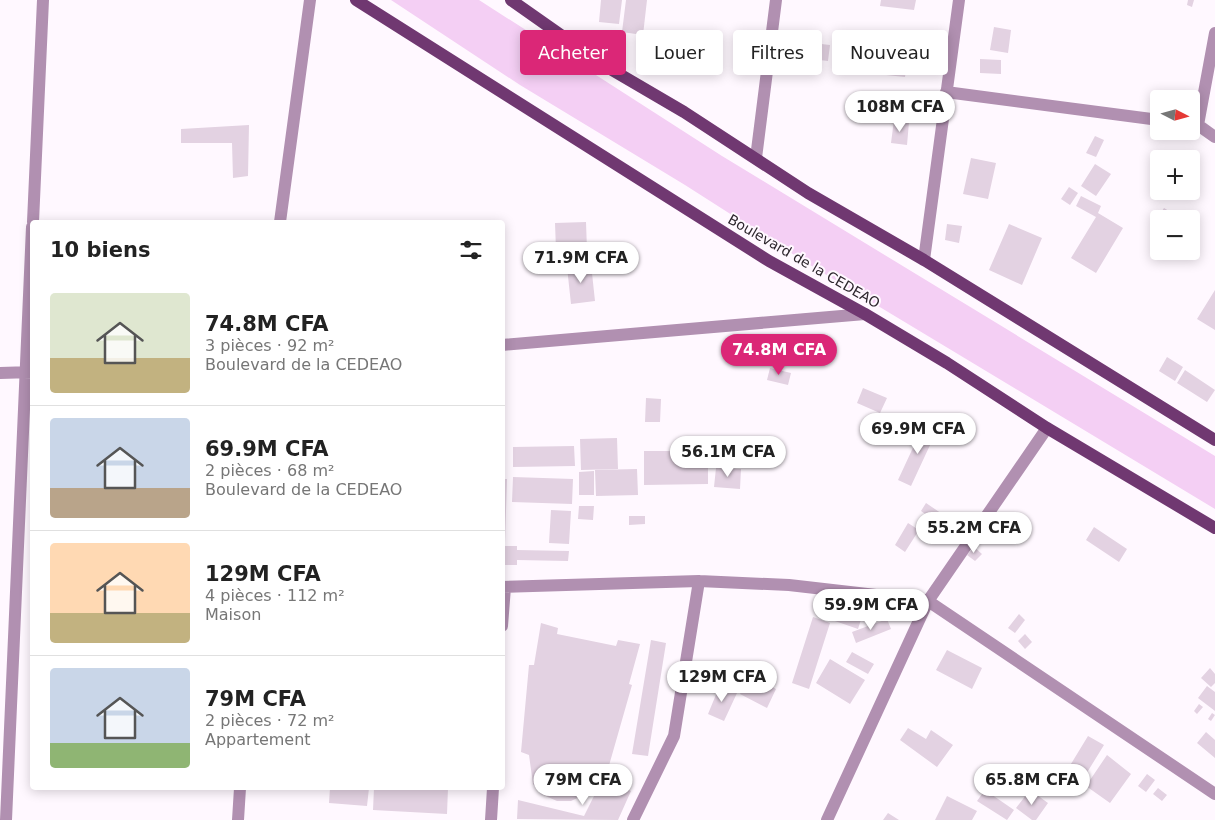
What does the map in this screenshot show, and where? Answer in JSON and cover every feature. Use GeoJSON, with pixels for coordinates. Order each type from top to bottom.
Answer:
{"type":"FeatureCollection","features":[{"type":"Feature","properties":{"kind":"main road","name":"Boulevard de la CEDEAO"},"geometry":{"type":"LineString","coordinates":[[356,0],[769,261],[865,314],[947,363],[1047,428],[1215,528]]}},
{"type":"Feature","properties":{"kind":"main road"},"geometry":{"type":"LineString","coordinates":[[511,0],[526,5],[602,64],[756,158],[808,193],[924,260],[1215,440]]}},
{"type":"Feature","properties":{"kind":"street"},"geometry":{"type":"LineString","coordinates":[[33,220],[43,0]]}},
{"type":"Feature","properties":{"kind":"street"},"geometry":{"type":"LineString","coordinates":[[280,220],[310,0]]}},
{"type":"Feature","properties":{"kind":"street"},"geometry":{"type":"LineString","coordinates":[[756,158],[776,0]]}},
{"type":"Feature","properties":{"kind":"street"},"geometry":{"type":"LineString","coordinates":[[924,260],[959,0]]}},
{"type":"Feature","properties":{"kind":"street"},"geometry":{"type":"LineString","coordinates":[[1200,99],[1215,33]]}},
{"type":"Feature","properties":{"kind":"street"},"geometry":{"type":"LineString","coordinates":[[946,92],[1150,119]]}},
{"type":"Feature","properties":{"kind":"street"},"geometry":{"type":"LineString","coordinates":[[1200,128],[1215,137]]}},
{"type":"Feature","properties":{"kind":"street"},"geometry":{"type":"LineString","coordinates":[[505,344],[865,314]]}},
{"type":"Feature","properties":{"kind":"street"},"geometry":{"type":"LineString","coordinates":[[6,820],[30,324]]}},
{"type":"Feature","properties":{"kind":"street"},"geometry":{"type":"LineString","coordinates":[[0,373],[29,372]]}},
{"type":"Feature","properties":{"kind":"street"},"geometry":{"type":"LineString","coordinates":[[827,820],[928,601],[1047,428]]}},
{"type":"Feature","properties":{"kind":"street"},"geometry":{"type":"LineString","coordinates":[[633,820],[674,736],[699,581]]}},
{"type":"Feature","properties":{"kind":"street"},"geometry":{"type":"LineString","coordinates":[[505,587],[699,581],[789,585],[928,601],[1215,794]]}},
{"type":"Feature","properties":{"kind":"street"},"geometry":{"type":"LineString","coordinates":[[238,820],[240,790]]}},
{"type":"Feature","properties":{"kind":"street"},"geometry":{"type":"LineString","coordinates":[[491,820],[493,790]]}},
{"type":"Feature","properties":{"kind":"shaded area"},"geometry":{"type":"Polygon","coordinates":[[[391,0],[479,0],[526,30],[520,30],[520,75],[596,75],[722,156],[1215,456],[1215,509],[810,265],[685,185],[520,85],[391,0]]]}},
{"type":"Feature","properties":{"kind":"building"},"geometry":{"type":"Polygon","coordinates":[[[601,0],[622,0],[619,24],[599,22],[601,0]]]}},
{"type":"Feature","properties":{"kind":"building"},"geometry":{"type":"Polygon","coordinates":[[[626,0],[647,0],[644,30],[636,30],[636,34],[622,30],[626,0]]]}},
{"type":"Feature","properties":{"kind":"building"},"geometry":{"type":"Polygon","coordinates":[[[881,0],[916,0],[914,10],[880,6],[881,0]]]}},
{"type":"Feature","properties":{"kind":"building"},"geometry":{"type":"Polygon","coordinates":[[[1188,0],[1194,0],[1192,7],[1187,5],[1188,0]]]}},
{"type":"Feature","properties":{"kind":"building"},"geometry":{"type":"Polygon","coordinates":[[[994,27],[1011,30],[1008,53],[990,50],[994,27]]]}},
{"type":"Feature","properties":{"kind":"building"},"geometry":{"type":"Polygon","coordinates":[[[822,44],[830,45],[828,61],[822,60],[822,44]]]}},
{"type":"Feature","properties":{"kind":"building"},"geometry":{"type":"Polygon","coordinates":[[[980,59],[1001,60],[1001,74],[980,73],[980,59]]]}},
{"type":"Feature","properties":{"kind":"building"},"geometry":{"type":"Polygon","coordinates":[[[886,75],[905,75],[905,77],[886,75]]]}},
{"type":"Feature","properties":{"kind":"building"},"geometry":{"type":"Polygon","coordinates":[[[894,120],[909,122],[907,145],[891,143],[894,120]]]}},
{"type":"Feature","properties":{"kind":"building"},"geometry":{"type":"Polygon","coordinates":[[[249,125],[248,176],[233,178],[232,143],[181,143],[181,129],[249,125]]]}},
{"type":"Feature","properties":{"kind":"building"},"geometry":{"type":"Polygon","coordinates":[[[1095,136],[1104,140],[1096,157],[1086,153],[1095,136]]]}},
{"type":"Feature","properties":{"kind":"building"},"geometry":{"type":"Polygon","coordinates":[[[971,158],[996,163],[988,199],[963,194],[971,158]]]}},
{"type":"Feature","properties":{"kind":"building"},"geometry":{"type":"Polygon","coordinates":[[[1095,164],[1111,174],[1096,196],[1081,186],[1095,164]]]}},
{"type":"Feature","properties":{"kind":"building"},"geometry":{"type":"Polygon","coordinates":[[[1069,187],[1078,193],[1070,205],[1061,199],[1069,187]]]}},
{"type":"Feature","properties":{"kind":"building"},"geometry":{"type":"Polygon","coordinates":[[[1081,196],[1101,206],[1098,213],[1123,228],[1096,273],[1071,258],[1096,217],[1076,206],[1081,196]]]}},
{"type":"Feature","properties":{"kind":"building"},"geometry":{"type":"Polygon","coordinates":[[[586,222],[587,250],[556,250],[555,223],[586,222]]]}},
{"type":"Feature","properties":{"kind":"building"},"geometry":{"type":"Polygon","coordinates":[[[947,224],[962,226],[959,243],[945,240],[947,224]]]}},
{"type":"Feature","properties":{"kind":"building"},"geometry":{"type":"Polygon","coordinates":[[[1009,224],[1042,238],[1022,285],[989,270],[1009,224]]]}},
{"type":"Feature","properties":{"kind":"building"},"geometry":{"type":"Polygon","coordinates":[[[591,264],[595,301],[571,304],[567,267],[591,264]]]}},
{"type":"Feature","properties":{"kind":"building"},"geometry":{"type":"Polygon","coordinates":[[[1215,290],[1215,330],[1197,319],[1215,290]]]}},
{"type":"Feature","properties":{"kind":"building"},"geometry":{"type":"Polygon","coordinates":[[[1167,357],[1183,367],[1175,381],[1159,371],[1167,357]]]}},
{"type":"Feature","properties":{"kind":"building"},"geometry":{"type":"Polygon","coordinates":[[[770,368],[791,373],[788,385],[767,380],[770,368]]]}},
{"type":"Feature","properties":{"kind":"building"},"geometry":{"type":"Polygon","coordinates":[[[1185,370],[1215,390],[1207,402],[1177,383],[1185,370]]]}},
{"type":"Feature","properties":{"kind":"building"},"geometry":{"type":"Polygon","coordinates":[[[863,388],[887,398],[880,413],[857,403],[863,388]]]}},
{"type":"Feature","properties":{"kind":"building"},"geometry":{"type":"Polygon","coordinates":[[[646,398],[661,399],[660,422],[645,422],[646,398]]]}},
{"type":"Feature","properties":{"kind":"building"},"geometry":{"type":"Polygon","coordinates":[[[924,424],[937,430],[911,486],[898,480],[924,424]]]}},
{"type":"Feature","properties":{"kind":"building"},"geometry":{"type":"Polygon","coordinates":[[[617,438],[618,469],[581,470],[580,439],[617,438]]]}},
{"type":"Feature","properties":{"kind":"building"},"geometry":{"type":"Polygon","coordinates":[[[574,446],[575,466],[513,467],[513,447],[574,446]]]}},
{"type":"Feature","properties":{"kind":"building"},"geometry":{"type":"Polygon","coordinates":[[[644,451],[678,451],[678,463],[708,462],[708,484],[644,485],[644,451]]]}},
{"type":"Feature","properties":{"kind":"building"},"geometry":{"type":"Polygon","coordinates":[[[716,468],[741,469],[740,489],[714,487],[716,468]]]}},
{"type":"Feature","properties":{"kind":"building"},"geometry":{"type":"Polygon","coordinates":[[[637,469],[638,495],[596,496],[595,470],[637,469]]]}},
{"type":"Feature","properties":{"kind":"building"},"geometry":{"type":"Polygon","coordinates":[[[594,471],[594,495],[579,495],[579,472],[594,471]]]}},
{"type":"Feature","properties":{"kind":"building"},"geometry":{"type":"Polygon","coordinates":[[[513,477],[573,479],[572,504],[512,502],[513,477]]]}},
{"type":"Feature","properties":{"kind":"building"},"geometry":{"type":"Polygon","coordinates":[[[505,479],[507,479],[505,543],[505,479]]]}},
{"type":"Feature","properties":{"kind":"building"},"geometry":{"type":"Polygon","coordinates":[[[926,503],[954,522],[949,531],[921,511],[926,503]]]}},
{"type":"Feature","properties":{"kind":"building"},"geometry":{"type":"Polygon","coordinates":[[[579,506],[594,506],[593,520],[578,519],[579,506]]]}},
{"type":"Feature","properties":{"kind":"building"},"geometry":{"type":"Polygon","coordinates":[[[551,510],[571,511],[569,544],[549,543],[551,510]]]}},
{"type":"Feature","properties":{"kind":"building"},"geometry":{"type":"Polygon","coordinates":[[[629,516],[645,516],[645,524],[629,525],[629,516]]]}},
{"type":"Feature","properties":{"kind":"building"},"geometry":{"type":"Polygon","coordinates":[[[908,523],[919,530],[905,552],[895,545],[908,523]]]}},
{"type":"Feature","properties":{"kind":"building"},"geometry":{"type":"Polygon","coordinates":[[[1094,527],[1127,549],[1119,562],[1086,540],[1094,527]]]}},
{"type":"Feature","properties":{"kind":"building"},"geometry":{"type":"Polygon","coordinates":[[[505,546],[517,546],[517,550],[569,551],[568,561],[517,560],[517,565],[505,565],[505,546]]]}},
{"type":"Feature","properties":{"kind":"building"},"geometry":{"type":"Polygon","coordinates":[[[974,547],[982,554],[975,561],[967,555],[974,547]]]}},
{"type":"Feature","properties":{"kind":"building"},"geometry":{"type":"Polygon","coordinates":[[[841,602],[864,610],[858,629],[835,621],[841,602]]]}},
{"type":"Feature","properties":{"kind":"building"},"geometry":{"type":"Polygon","coordinates":[[[1019,614],[1025,620],[1015,633],[1008,628],[1019,614]]]}},
{"type":"Feature","properties":{"kind":"building"},"geometry":{"type":"Polygon","coordinates":[[[813,617],[830,623],[809,689],[792,683],[813,617]]]}},
{"type":"Feature","properties":{"kind":"building"},"geometry":{"type":"Polygon","coordinates":[[[887,619],[891,629],[856,643],[852,632],[887,619]]]}},
{"type":"Feature","properties":{"kind":"building"},"geometry":{"type":"Polygon","coordinates":[[[541,623],[558,628],[557,634],[616,646],[618,640],[640,644],[629,684],[632,685],[608,769],[599,768],[590,792],[571,801],[557,801],[541,794],[533,784],[529,755],[521,752],[529,665],[534,665],[541,623]]]}},
{"type":"Feature","properties":{"kind":"building"},"geometry":{"type":"Polygon","coordinates":[[[1025,634],[1032,642],[1025,649],[1018,641],[1025,634]]]}},
{"type":"Feature","properties":{"kind":"building"},"geometry":{"type":"Polygon","coordinates":[[[651,640],[666,643],[648,756],[632,754],[651,640]]]}},
{"type":"Feature","properties":{"kind":"building"},"geometry":{"type":"Polygon","coordinates":[[[947,650],[982,668],[972,689],[936,670],[947,650]]]}},
{"type":"Feature","properties":{"kind":"building"},"geometry":{"type":"Polygon","coordinates":[[[852,652],[874,664],[868,674],[846,662],[852,652]]]}},
{"type":"Feature","properties":{"kind":"building"},"geometry":{"type":"Polygon","coordinates":[[[830,659],[865,680],[850,704],[816,683],[830,659]]]}},
{"type":"Feature","properties":{"kind":"building"},"geometry":{"type":"Polygon","coordinates":[[[1210,668],[1215,674],[1215,683],[1211,687],[1201,678],[1210,668]]]}},
{"type":"Feature","properties":{"kind":"building"},"geometry":{"type":"Polygon","coordinates":[[[749,675],[776,689],[767,708],[740,694],[749,675]]]}},
{"type":"Feature","properties":{"kind":"building"},"geometry":{"type":"Polygon","coordinates":[[[720,685],[737,693],[724,721],[708,714],[720,685]]]}},
{"type":"Feature","properties":{"kind":"building"},"geometry":{"type":"Polygon","coordinates":[[[1207,686],[1215,692],[1215,711],[1198,698],[1207,686]]]}},
{"type":"Feature","properties":{"kind":"building"},"geometry":{"type":"Polygon","coordinates":[[[1199,704],[1203,707],[1197,714],[1194,711],[1199,704]]]}},
{"type":"Feature","properties":{"kind":"building"},"geometry":{"type":"Polygon","coordinates":[[[1212,713],[1215,715],[1211,721],[1208,719],[1212,713]]]}},
{"type":"Feature","properties":{"kind":"building"},"geometry":{"type":"Polygon","coordinates":[[[908,728],[926,739],[931,730],[953,745],[937,767],[900,740],[908,728]]]}},
{"type":"Feature","properties":{"kind":"building"},"geometry":{"type":"Polygon","coordinates":[[[1206,732],[1215,740],[1215,758],[1197,743],[1206,732]]]}},
{"type":"Feature","properties":{"kind":"building"},"geometry":{"type":"Polygon","coordinates":[[[1088,736],[1104,745],[1075,792],[1060,782],[1088,736]]]}},
{"type":"Feature","properties":{"kind":"building"},"geometry":{"type":"Polygon","coordinates":[[[1107,755],[1131,774],[1110,803],[1086,786],[1107,755]]]}},
{"type":"Feature","properties":{"kind":"building"},"geometry":{"type":"Polygon","coordinates":[[[1147,774],[1155,780],[1146,792],[1138,786],[1147,774]]]}},
{"type":"Feature","properties":{"kind":"building"},"geometry":{"type":"Polygon","coordinates":[[[603,778],[631,791],[618,820],[517,819],[518,800],[584,816],[603,778]]]}},
{"type":"Feature","properties":{"kind":"building"},"geometry":{"type":"Polygon","coordinates":[[[1158,788],[1167,795],[1162,801],[1153,794],[1158,788]]]}},
{"type":"Feature","properties":{"kind":"building"},"geometry":{"type":"Polygon","coordinates":[[[330,790],[369,790],[367,806],[329,803],[330,790]]]}},
{"type":"Feature","properties":{"kind":"building"},"geometry":{"type":"Polygon","coordinates":[[[374,790],[448,790],[447,814],[373,810],[374,790]]]}},
{"type":"Feature","properties":{"kind":"building"},"geometry":{"type":"Polygon","coordinates":[[[985,790],[1014,810],[1007,820],[977,801],[985,790]]]}},
{"type":"Feature","properties":{"kind":"building"},"geometry":{"type":"Polygon","coordinates":[[[1030,790],[1048,803],[1036,820],[1032,820],[1016,808],[1030,790]]]}},
{"type":"Feature","properties":{"kind":"building"},"geometry":{"type":"Polygon","coordinates":[[[947,796],[977,811],[972,820],[935,820],[947,796]]]}},
{"type":"Feature","properties":{"kind":"building"},"geometry":{"type":"Polygon","coordinates":[[[888,813],[899,820],[883,820],[888,813]]]}}]}
